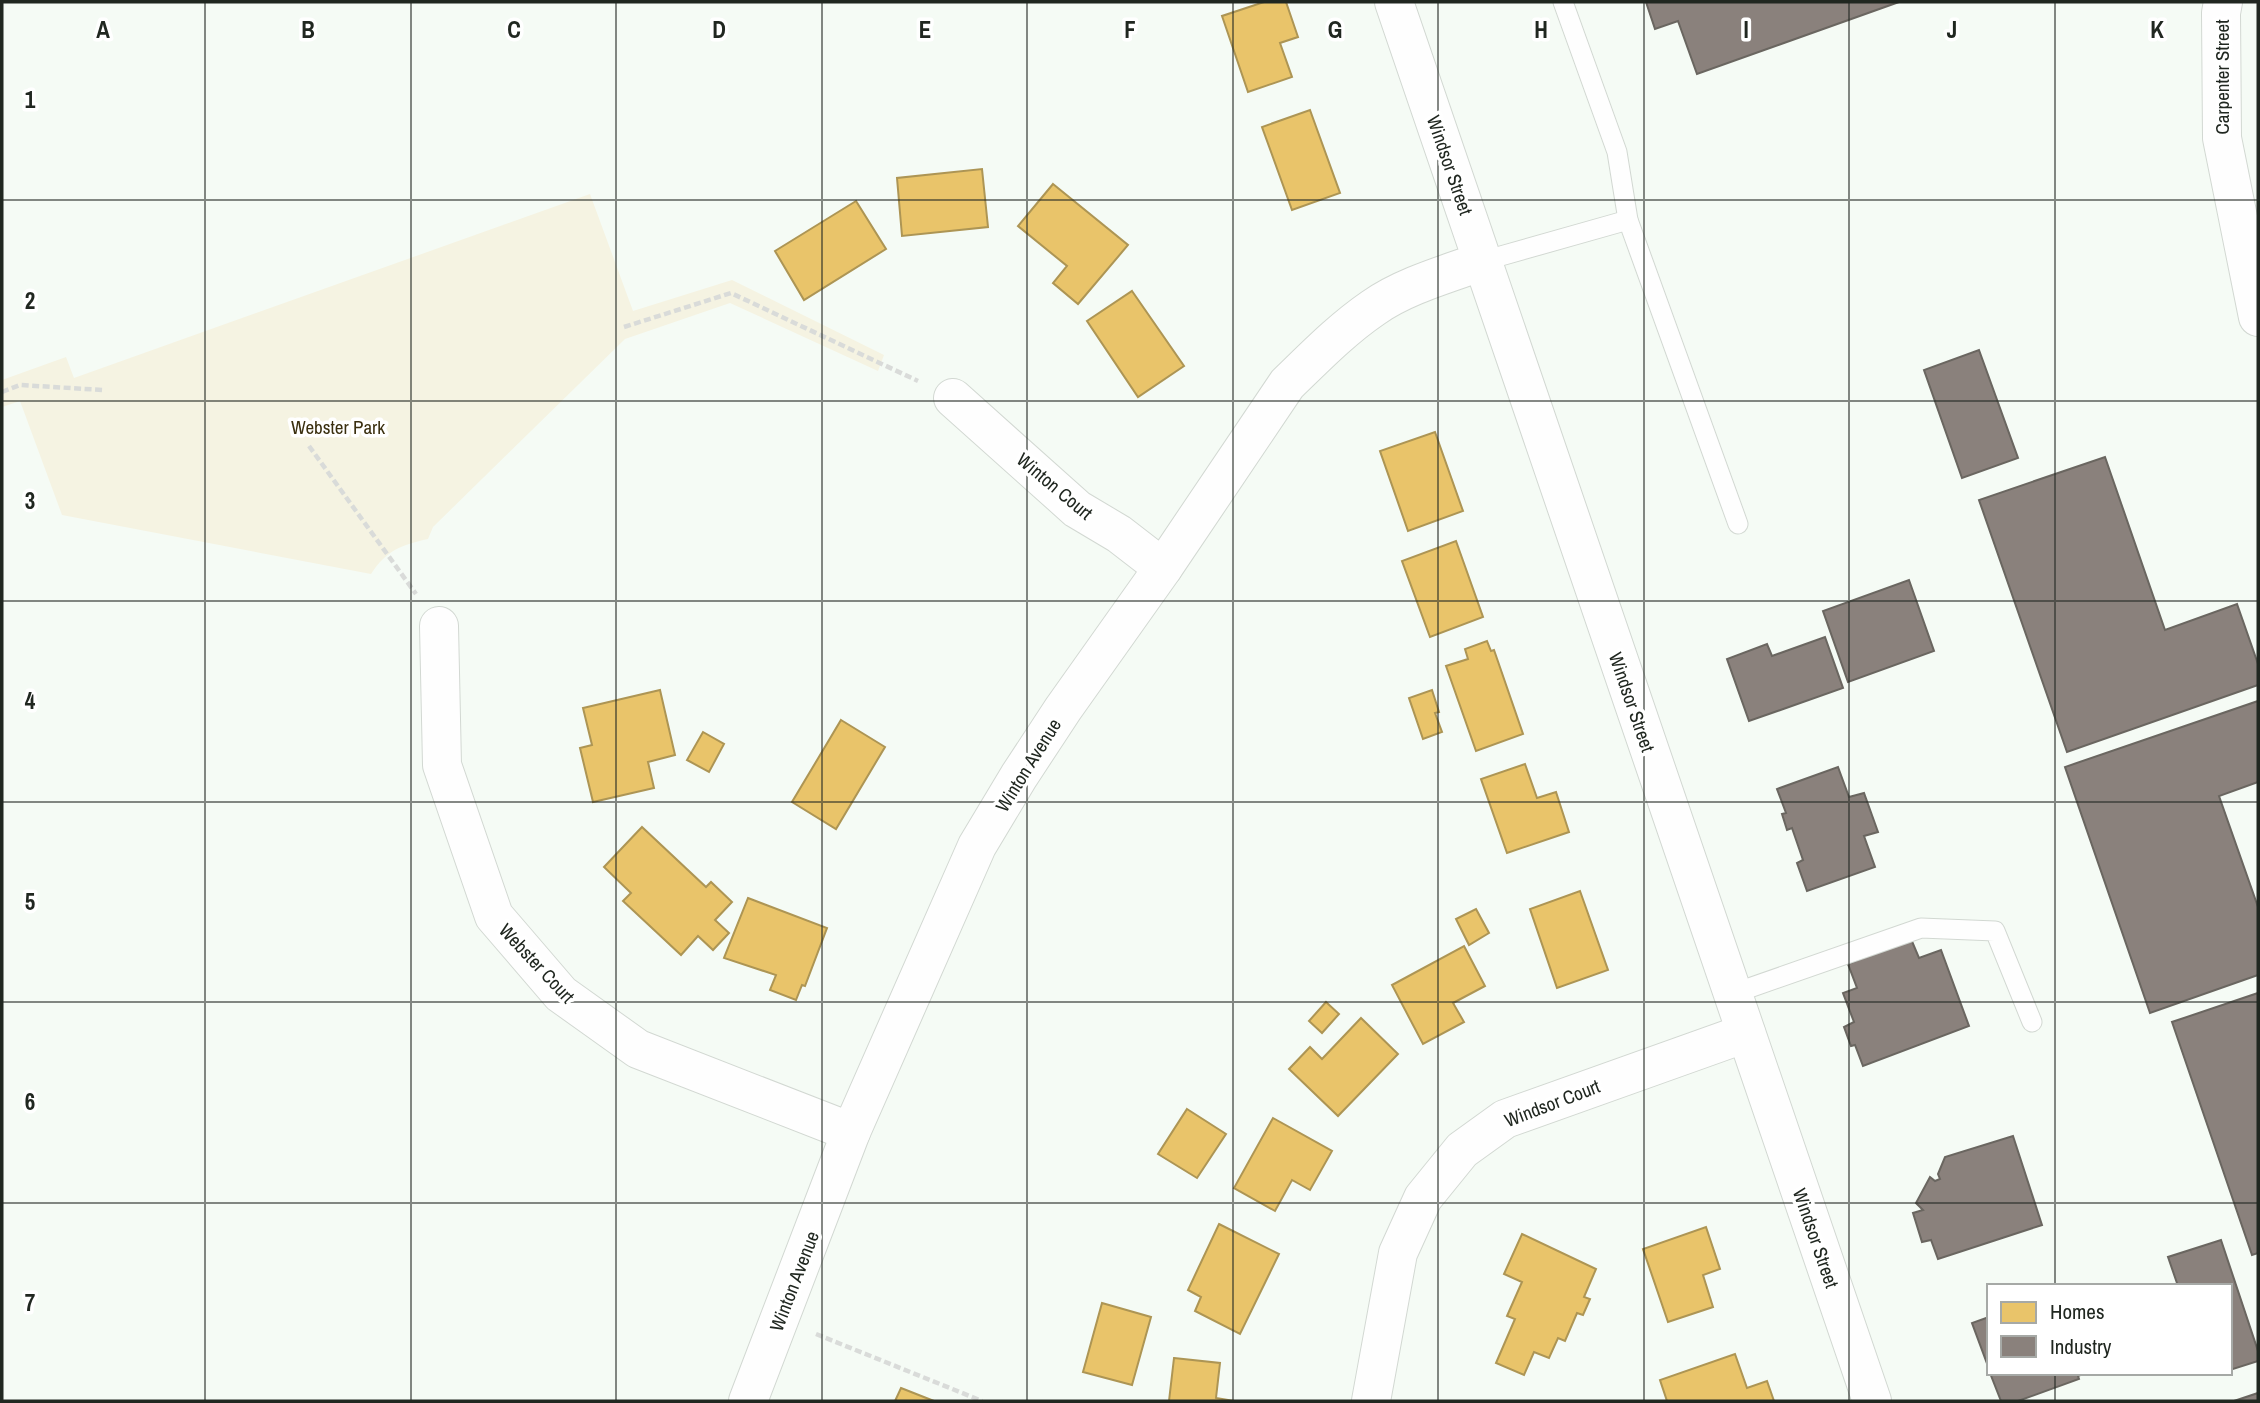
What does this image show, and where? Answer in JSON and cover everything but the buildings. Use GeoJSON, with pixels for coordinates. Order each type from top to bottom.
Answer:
{"type":"FeatureCollection","features":[{"type":"Feature","properties":{"kind":"street","name":"Windsor Street"},"geometry":{"type":"LineString","coordinates":[[1394,2],[1872,1401]]}},
{"type":"Feature","properties":{"kind":"street","name":"Carpenter Street"},"geometry":{"type":"LineString","coordinates":[[2223,2],[2222,138],[2258,317]]}},
{"type":"Feature","properties":{"kind":"street","name":"Winton Avenue"},"geometry":{"type":"LineString","coordinates":[[748,1401],[851,1132],[977,846],[1019,776],[1287,384],[1329,343],[1374,307],[1429,280],[1483,261]]}},
{"type":"Feature","properties":{"kind":"street","name":"Winton Court"},"geometry":{"type":"LineString","coordinates":[[953,398],[1077,509],[1119,534],[1163,568]]}},
{"type":"Feature","properties":{"kind":"street","name":"Webster Court"},"geometry":{"type":"LineString","coordinates":[[439,626],[442,765],[494,916],[561,994],[638,1049],[851,1132]]}},
{"type":"Feature","properties":{"kind":"street","name":"Windsor Court"},"geometry":{"type":"LineString","coordinates":[[1371,1401],[1398,1254],[1423,1198],[1462,1150],[1505,1119],[1746,1033]]}},
{"type":"Feature","properties":{"kind":"lane"},"geometry":{"type":"LineString","coordinates":[[1563,2],[1617,152],[1628,220],[1738,524]]}},
{"type":"Feature","properties":{"kind":"lane"},"geometry":{"type":"LineString","coordinates":[[1483,261],[1628,220]]}},
{"type":"Feature","properties":{"kind":"lane"},"geometry":{"type":"LineString","coordinates":[[1732,994],[1921,928],[1995,930],[2032,1022]]}},
{"type":"Feature","properties":{"kind":"path"},"geometry":{"type":"LineString","coordinates":[[624,327],[731,293],[953,398]]}},
{"type":"Feature","properties":{"kind":"path"},"geometry":{"type":"LineString","coordinates":[[2,391],[20,385],[103,390]]}},
{"type":"Feature","properties":{"kind":"path"},"geometry":{"type":"LineString","coordinates":[[309,446],[439,626]]}},
{"type":"Feature","properties":{"kind":"path"},"geometry":{"type":"LineString","coordinates":[[779,1319],[982,1401]]}},
{"type":"Feature","properties":{"kind":"green space","name":"Webster Park"},"geometry":{"type":"Polygon","coordinates":[[[590,194],[633,311],[732,280],[884,355],[878,371],[730,303],[625,339],[433,527],[428,539],[395,550],[383,559],[371,574],[62,515],[20,401],[2,407],[2,380],[66,357],[74,378],[590,194]]]}}]}
